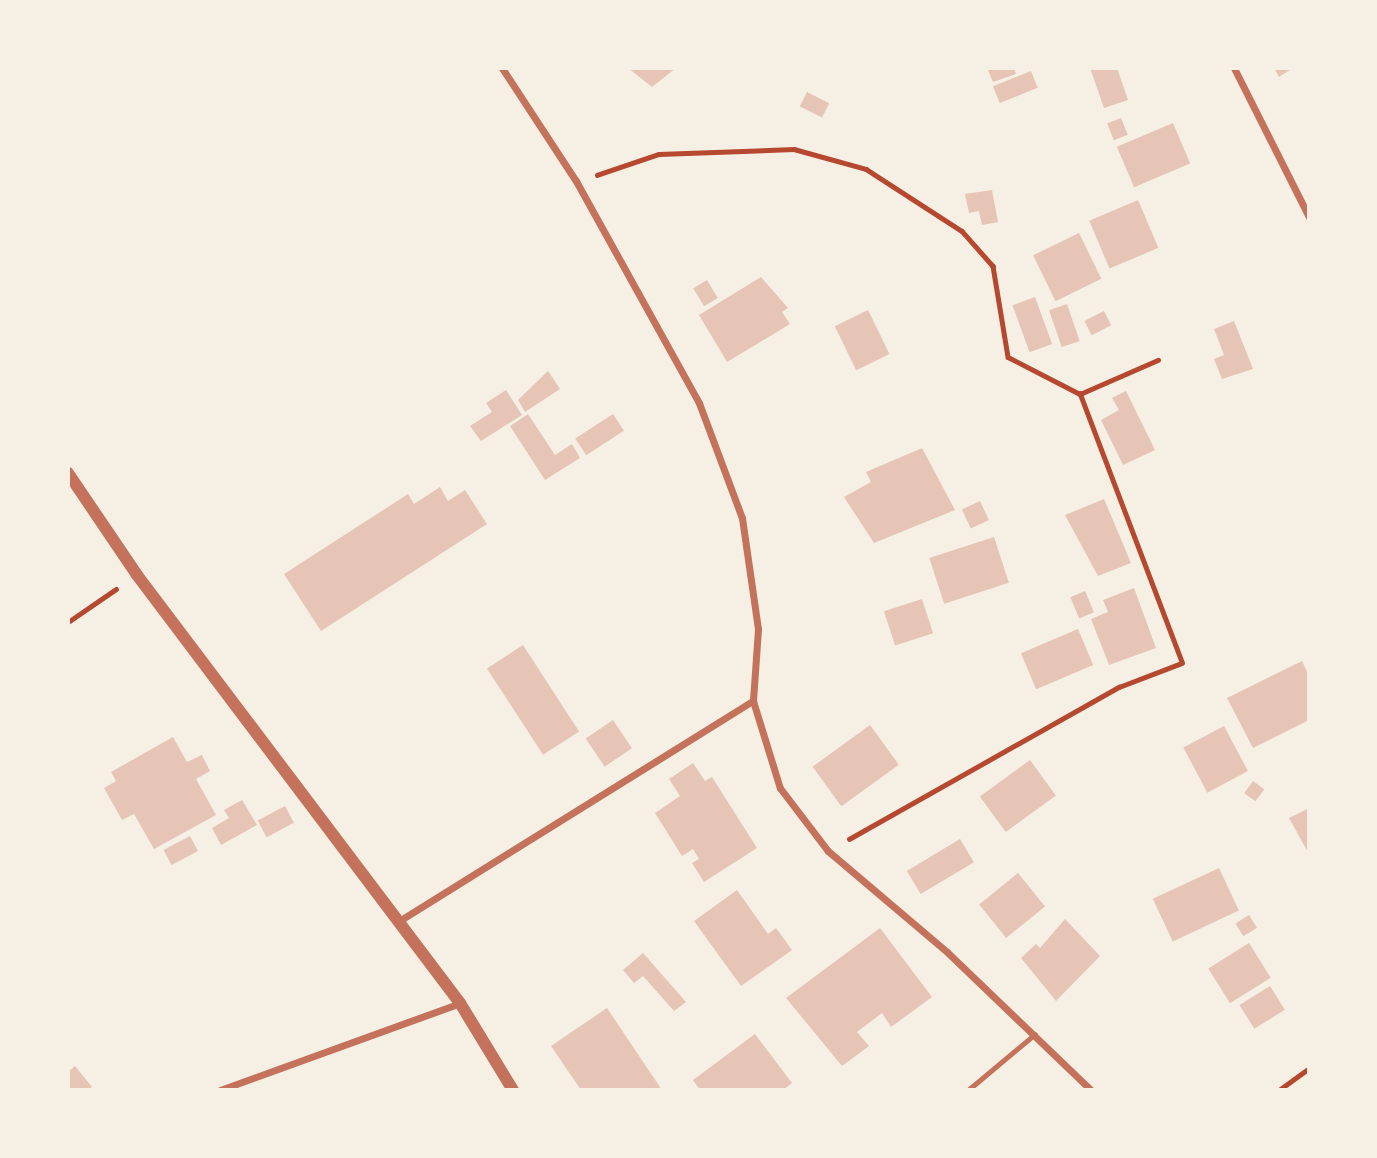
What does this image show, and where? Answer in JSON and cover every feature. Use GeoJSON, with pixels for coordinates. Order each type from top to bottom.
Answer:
{"type":"FeatureCollection","features":[{"type":"Feature","properties":{"kind":"street"},"geometry":{"type":"LineString","coordinates":[[502,68],[576,181],[698,403],[743,518],[758,629],[752,701],[780,788],[828,851],[1035,1034],[1091,1090]]}},
{"type":"Feature","properties":{"kind":"street"},"geometry":{"type":"LineString","coordinates":[[1234,68],[1309,217]]}},
{"type":"Feature","properties":{"kind":"street"},"geometry":{"type":"LineString","coordinates":[[68,473],[137,575],[460,1003],[513,1090]]}},
{"type":"Feature","properties":{"kind":"street"},"geometry":{"type":"LineString","coordinates":[[399,921],[752,701]]}},
{"type":"Feature","properties":{"kind":"street"},"geometry":{"type":"LineString","coordinates":[[220,1090],[460,1003]]}},
{"type":"Feature","properties":{"kind":"lane"},"geometry":{"type":"LineString","coordinates":[[968,1090],[1035,1034]]}},
{"type":"Feature","properties":{"kind":"path"},"geometry":{"type":"LineString","coordinates":[[576,181],[659,154],[794,149],[866,169],[962,231],[993,266],[1008,357],[1080,394],[1182,663],[1119,687],[828,851]]}},
{"type":"Feature","properties":{"kind":"path"},"geometry":{"type":"LineString","coordinates":[[1080,394],[1158,360]]}},
{"type":"Feature","properties":{"kind":"path"},"geometry":{"type":"LineString","coordinates":[[68,622],[137,575]]}},
{"type":"Feature","properties":{"kind":"path"},"geometry":{"type":"LineString","coordinates":[[1279,1090],[1309,1068]]}},
{"type":"Feature","properties":{"kind":"building"},"geometry":{"type":"Polygon","coordinates":[[[628,68],[676,68],[652,87],[628,68]]]}},
{"type":"Feature","properties":{"kind":"building"},"geometry":{"type":"Polygon","coordinates":[[[987,68],[1014,68],[1016,74],[993,82],[987,68]]]}},
{"type":"Feature","properties":{"kind":"building"},"geometry":{"type":"Polygon","coordinates":[[[1090,68],[1117,68],[1128,100],[1104,108],[1090,68]]]}},
{"type":"Feature","properties":{"kind":"building"},"geometry":{"type":"Polygon","coordinates":[[[1274,68],[1293,68],[1279,77],[1274,68]]]}},
{"type":"Feature","properties":{"kind":"building"},"geometry":{"type":"Polygon","coordinates":[[[1031,71],[1038,88],[1000,103],[993,86],[1031,71]]]}},
{"type":"Feature","properties":{"kind":"building"},"geometry":{"type":"Polygon","coordinates":[[[807,92],[829,103],[822,118],[800,106],[807,92]]]}},
{"type":"Feature","properties":{"kind":"building"},"geometry":{"type":"Polygon","coordinates":[[[1121,118],[1128,135],[1114,140],[1107,124],[1121,118]]]}},
{"type":"Feature","properties":{"kind":"building"},"geometry":{"type":"Polygon","coordinates":[[[1173,123],[1190,164],[1134,187],[1117,147],[1173,123]]]}},
{"type":"Feature","properties":{"kind":"building"},"geometry":{"type":"Polygon","coordinates":[[[992,190],[998,222],[982,225],[979,211],[969,213],[965,194],[992,190]]]}},
{"type":"Feature","properties":{"kind":"building"},"geometry":{"type":"Polygon","coordinates":[[[1138,200],[1158,248],[1110,269],[1089,221],[1138,200]]]}},
{"type":"Feature","properties":{"kind":"building"},"geometry":{"type":"Polygon","coordinates":[[[1079,233],[1101,279],[1056,301],[1033,255],[1079,233]]]}},
{"type":"Feature","properties":{"kind":"building"},"geometry":{"type":"Polygon","coordinates":[[[761,277],[788,308],[782,312],[790,324],[727,362],[699,315],[761,277]]]}},
{"type":"Feature","properties":{"kind":"building"},"geometry":{"type":"Polygon","coordinates":[[[707,280],[718,298],[704,306],[693,288],[707,280]]]}},
{"type":"Feature","properties":{"kind":"building"},"geometry":{"type":"Polygon","coordinates":[[[1035,297],[1052,344],[1030,352],[1012,305],[1035,297]]]}},
{"type":"Feature","properties":{"kind":"building"},"geometry":{"type":"Polygon","coordinates":[[[1067,304],[1080,341],[1062,347],[1049,310],[1067,304]]]}},
{"type":"Feature","properties":{"kind":"building"},"geometry":{"type":"Polygon","coordinates":[[[868,310],[889,354],[856,370],[835,326],[868,310]]]}},
{"type":"Feature","properties":{"kind":"building"},"geometry":{"type":"Polygon","coordinates":[[[1104,311],[1111,325],[1092,335],[1084,321],[1104,311]]]}},
{"type":"Feature","properties":{"kind":"building"},"geometry":{"type":"Polygon","coordinates":[[[1234,321],[1253,369],[1222,379],[1214,359],[1224,355],[1214,329],[1234,321]]]}},
{"type":"Feature","properties":{"kind":"building"},"geometry":{"type":"Polygon","coordinates":[[[548,371],[560,389],[525,412],[518,400],[548,371]]]}},
{"type":"Feature","properties":{"kind":"building"},"geometry":{"type":"Polygon","coordinates":[[[506,390],[522,415],[481,441],[470,426],[492,412],[486,403],[506,390]]]}},
{"type":"Feature","properties":{"kind":"building"},"geometry":{"type":"Polygon","coordinates":[[[1126,391],[1155,450],[1123,465],[1101,420],[1119,410],[1112,398],[1126,391]]]}},
{"type":"Feature","properties":{"kind":"building"},"geometry":{"type":"Polygon","coordinates":[[[528,414],[555,455],[572,444],[580,458],[545,480],[510,426],[528,414]]]}},
{"type":"Feature","properties":{"kind":"building"},"geometry":{"type":"Polygon","coordinates":[[[613,414],[624,431],[586,455],[575,439],[613,414]]]}},
{"type":"Feature","properties":{"kind":"building"},"geometry":{"type":"Polygon","coordinates":[[[922,448],[955,510],[874,543],[844,497],[871,482],[866,472],[922,448]]]}},
{"type":"Feature","properties":{"kind":"building"},"geometry":{"type":"Polygon","coordinates":[[[440,487],[448,501],[465,490],[487,524],[321,631],[284,574],[408,494],[414,504],[440,487]]]}},
{"type":"Feature","properties":{"kind":"building"},"geometry":{"type":"Polygon","coordinates":[[[1104,499],[1131,563],[1098,576],[1065,515],[1104,499]]]}},
{"type":"Feature","properties":{"kind":"building"},"geometry":{"type":"Polygon","coordinates":[[[980,501],[989,520],[971,528],[962,509],[980,501]]]}},
{"type":"Feature","properties":{"kind":"building"},"geometry":{"type":"Polygon","coordinates":[[[994,537],[1009,583],[944,604],[929,558],[994,537]]]}},
{"type":"Feature","properties":{"kind":"building"},"geometry":{"type":"Polygon","coordinates":[[[1134,588],[1156,648],[1109,665],[1091,619],[1108,612],[1103,600],[1134,588]]]}},
{"type":"Feature","properties":{"kind":"building"},"geometry":{"type":"Polygon","coordinates":[[[1085,591],[1094,612],[1079,618],[1070,597],[1085,591]]]}},
{"type":"Feature","properties":{"kind":"building"},"geometry":{"type":"Polygon","coordinates":[[[922,599],[933,633],[895,646],[884,611],[922,599]]]}},
{"type":"Feature","properties":{"kind":"building"},"geometry":{"type":"Polygon","coordinates":[[[1078,629],[1093,665],[1036,689],[1021,653],[1078,629]]]}},
{"type":"Feature","properties":{"kind":"building"},"geometry":{"type":"Polygon","coordinates":[[[523,645],[579,731],[543,755],[487,668],[523,645]]]}},
{"type":"Feature","properties":{"kind":"building"},"geometry":{"type":"Polygon","coordinates":[[[1302,661],[1309,676],[1309,720],[1253,748],[1227,698],[1302,661]]]}},
{"type":"Feature","properties":{"kind":"building"},"geometry":{"type":"Polygon","coordinates":[[[613,720],[632,748],[605,767],[586,738],[613,720]]]}},
{"type":"Feature","properties":{"kind":"building"},"geometry":{"type":"Polygon","coordinates":[[[870,725],[899,765],[841,806],[813,767],[870,725]]]}},
{"type":"Feature","properties":{"kind":"building"},"geometry":{"type":"Polygon","coordinates":[[[1224,726],[1248,771],[1207,793],[1183,748],[1224,726]]]}},
{"type":"Feature","properties":{"kind":"building"},"geometry":{"type":"Polygon","coordinates":[[[173,737],[187,762],[202,755],[210,771],[196,779],[216,815],[154,849],[134,814],[122,820],[104,788],[116,781],[111,772],[173,737]]]}},
{"type":"Feature","properties":{"kind":"building"},"geometry":{"type":"Polygon","coordinates":[[[1030,760],[1056,796],[1006,832],[980,796],[1030,760]]]}},
{"type":"Feature","properties":{"kind":"building"},"geometry":{"type":"Polygon","coordinates":[[[693,763],[705,781],[712,777],[757,848],[704,882],[692,863],[699,859],[693,849],[682,856],[655,813],[680,796],[669,779],[693,763]]]}},
{"type":"Feature","properties":{"kind":"building"},"geometry":{"type":"Polygon","coordinates":[[[1253,781],[1264,789],[1256,801],[1244,793],[1253,781]]]}},
{"type":"Feature","properties":{"kind":"building"},"geometry":{"type":"Polygon","coordinates":[[[242,800],[257,825],[221,845],[212,828],[229,818],[224,810],[242,800]]]}},
{"type":"Feature","properties":{"kind":"building"},"geometry":{"type":"Polygon","coordinates":[[[285,806],[294,823],[267,837],[258,821],[285,806]]]}},
{"type":"Feature","properties":{"kind":"building"},"geometry":{"type":"Polygon","coordinates":[[[1309,808],[1309,854],[1289,818],[1309,808]]]}},
{"type":"Feature","properties":{"kind":"building"},"geometry":{"type":"Polygon","coordinates":[[[190,836],[198,851],[171,865],[164,850],[190,836]]]}},
{"type":"Feature","properties":{"kind":"building"},"geometry":{"type":"Polygon","coordinates":[[[960,839],[974,862],[921,894],[907,871],[960,839]]]}},
{"type":"Feature","properties":{"kind":"building"},"geometry":{"type":"Polygon","coordinates":[[[1219,868],[1239,911],[1173,941],[1153,899],[1219,868]]]}},
{"type":"Feature","properties":{"kind":"building"},"geometry":{"type":"Polygon","coordinates":[[[1018,873],[1045,906],[1006,938],[979,904],[1018,873]]]}},
{"type":"Feature","properties":{"kind":"building"},"geometry":{"type":"Polygon","coordinates":[[[737,890],[768,934],[776,928],[792,950],[741,986],[694,921],[737,890]]]}},
{"type":"Feature","properties":{"kind":"building"},"geometry":{"type":"Polygon","coordinates":[[[1249,915],[1257,928],[1243,936],[1235,923],[1249,915]]]}},
{"type":"Feature","properties":{"kind":"building"},"geometry":{"type":"Polygon","coordinates":[[[1065,919],[1100,956],[1056,1001],[1021,958],[1036,944],[1040,948],[1065,919]]]}},
{"type":"Feature","properties":{"kind":"building"},"geometry":{"type":"Polygon","coordinates":[[[880,928],[932,997],[891,1027],[882,1013],[857,1032],[869,1046],[842,1066],[786,998],[880,928]]]}},
{"type":"Feature","properties":{"kind":"building"},"geometry":{"type":"Polygon","coordinates":[[[1249,943],[1271,978],[1230,1003],[1208,968],[1249,943]]]}},
{"type":"Feature","properties":{"kind":"building"},"geometry":{"type":"Polygon","coordinates":[[[643,953],[686,1002],[674,1011],[643,976],[634,983],[623,970],[643,953]]]}},
{"type":"Feature","properties":{"kind":"building"},"geometry":{"type":"Polygon","coordinates":[[[1270,986],[1285,1010],[1254,1029],[1239,1005],[1270,986]]]}},
{"type":"Feature","properties":{"kind":"building"},"geometry":{"type":"Polygon","coordinates":[[[607,1008],[662,1090],[581,1090],[551,1046],[607,1008]]]}},
{"type":"Feature","properties":{"kind":"building"},"geometry":{"type":"Polygon","coordinates":[[[755,1034],[792,1083],[783,1090],[700,1090],[693,1080],[755,1034]]]}},
{"type":"Feature","properties":{"kind":"building"},"geometry":{"type":"Polygon","coordinates":[[[75,1066],[92,1087],[88,1090],[68,1090],[68,1072],[75,1066]]]}}]}
